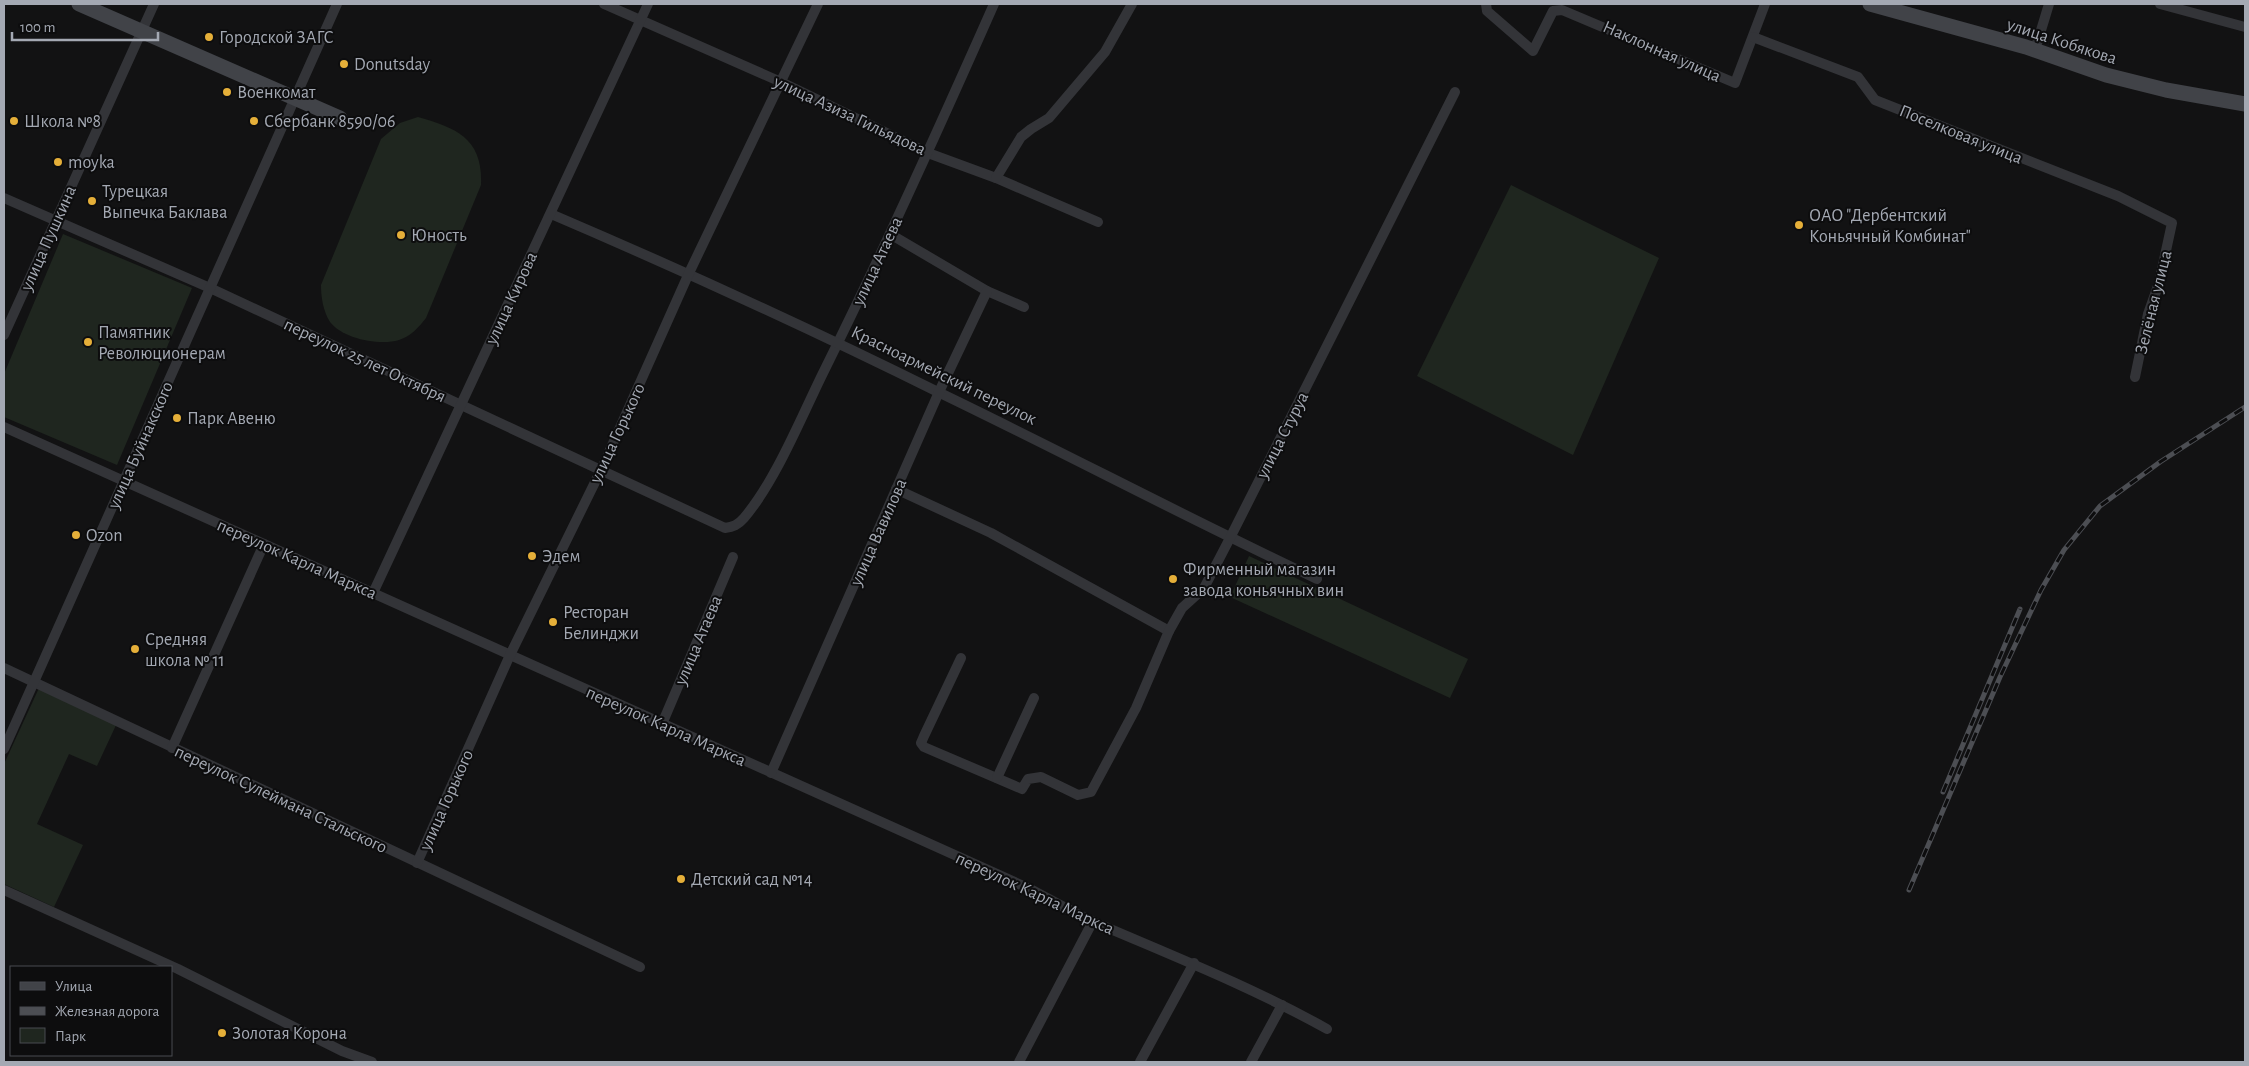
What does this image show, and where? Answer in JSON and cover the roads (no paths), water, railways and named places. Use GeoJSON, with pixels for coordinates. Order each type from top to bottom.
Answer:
{"type":"FeatureCollection","features":[{"type":"Feature","properties":{"kind":"street"},"geometry":{"type":"LineString","coordinates":[[79,4],[340,118]]}},
{"type":"Feature","properties":{"kind":"street","name":"улица Пушкина"},"geometry":{"type":"LineString","coordinates":[[4,335],[154,4]]}},
{"type":"Feature","properties":{"kind":"street","name":"улица Буйнакского"},"geometry":{"type":"LineString","coordinates":[[4,749],[337,4]]}},
{"type":"Feature","properties":{"kind":"street","name":"улица Азиза Гильядова"},"geometry":{"type":"LineString","coordinates":[[604,4],[781,82],[928,153],[996,178],[1098,222]]}},
{"type":"Feature","properties":{"kind":"street","name":"улица Кирова"},"geometry":{"type":"LineString","coordinates":[[373,593],[648,4]]}},
{"type":"Feature","properties":{"kind":"street","name":"улица Горького"},"geometry":{"type":"LineString","coordinates":[[417,862],[510,655],[600,470],[689,273],[818,4]]}},
{"type":"Feature","properties":{"kind":"street","name":"улица Атаева"},"geometry":{"type":"LineString","coordinates":[[725,528],[734,527],[739,523],[756,503],[771,476],[838,344],[890,234],[994,4]]}},
{"type":"Feature","properties":{"kind":"street"},"geometry":{"type":"LineString","coordinates":[[996,178],[1021,137],[1049,118],[1105,52],[1132,4]]}},
{"type":"Feature","properties":{"kind":"street","name":"Наклонная улица"},"geometry":{"type":"LineString","coordinates":[[1486,4],[1487,12],[1533,51],[1553,11],[1562,10],[1735,83],[1753,36]]}},
{"type":"Feature","properties":{"kind":"street"},"geometry":{"type":"LineString","coordinates":[[1753,36],[1765,4]]}},
{"type":"Feature","properties":{"kind":"street","name":"улица Кобякова"},"geometry":{"type":"LineString","coordinates":[[1870,4],[2035,50],[2106,75],[2166,90],[2245,104]]}},
{"type":"Feature","properties":{"kind":"street"},"geometry":{"type":"LineString","coordinates":[[2035,50],[2049,4]]}},
{"type":"Feature","properties":{"kind":"street"},"geometry":{"type":"LineString","coordinates":[[2160,4],[2245,27]]}},
{"type":"Feature","properties":{"kind":"street","name":"Поселковая улица"},"geometry":{"type":"LineString","coordinates":[[1753,36],[1858,77],[1875,100],[2118,196],[2172,223],[2170,227]]}},
{"type":"Feature","properties":{"kind":"street","name":"улица Стуруа"},"geometry":{"type":"LineString","coordinates":[[998,778],[1022,789],[1028,779],[1041,778],[1078,794],[1091,792],[1136,708],[1169,631],[1182,608],[1204,588],[1230,538],[1455,92]]}},
{"type":"Feature","properties":{"kind":"street","name":"переулок 25 лет Октября"},"geometry":{"type":"LineString","coordinates":[[4,198],[55,222],[210,288],[725,528]]}},
{"type":"Feature","properties":{"kind":"street","name":"Красноармейский переулок"},"geometry":{"type":"LineString","coordinates":[[551,214],[689,273],[939,392],[1316,579]]}},
{"type":"Feature","properties":{"kind":"street","name":"Зелёная улица"},"geometry":{"type":"LineString","coordinates":[[2135,377],[2148,314],[2159,283],[2170,227]]}},
{"type":"Feature","properties":{"kind":"street"},"geometry":{"type":"LineString","coordinates":[[890,234],[987,291],[1024,307]]}},
{"type":"Feature","properties":{"kind":"street","name":"улица Вавилова"},"geometry":{"type":"LineString","coordinates":[[772,773],[939,392],[987,291]]}},
{"type":"Feature","properties":{"kind":"street","name":"переулок Карла Маркса"},"geometry":{"type":"LineString","coordinates":[[4,427],[1030,889],[1093,921],[1194,963],[1327,1029]]}},
{"type":"Feature","properties":{"kind":"street"},"geometry":{"type":"LineString","coordinates":[[896,489],[991,534],[1169,631]]}},
{"type":"Feature","properties":{"kind":"street"},"geometry":{"type":"LineString","coordinates":[[172,748],[264,544]]}},
{"type":"Feature","properties":{"kind":"street","name":"улица Атаева"},"geometry":{"type":"LineString","coordinates":[[662,724],[733,557]]}},
{"type":"Feature","properties":{"kind":"street"},"geometry":{"type":"LineString","coordinates":[[961,658],[924,736],[922,744],[924,747],[998,778],[1034,698]]}},
{"type":"Feature","properties":{"kind":"street","name":"переулок Сулеймана Стальского"},"geometry":{"type":"LineString","coordinates":[[4,668],[640,967]]}},
{"type":"Feature","properties":{"kind":"street"},"geometry":{"type":"LineString","coordinates":[[4,890],[171,966]]}},
{"type":"Feature","properties":{"kind":"street"},"geometry":{"type":"LineString","coordinates":[[1019,1062],[1093,921]]}},
{"type":"Feature","properties":{"kind":"street"},"geometry":{"type":"LineString","coordinates":[[1140,1062],[1194,963]]}},
{"type":"Feature","properties":{"kind":"street"},"geometry":{"type":"LineString","coordinates":[[172,966],[342,1051],[372,1062]]}},
{"type":"Feature","properties":{"kind":"street"},"geometry":{"type":"LineString","coordinates":[[1251,1062],[1282,1005]]}},
{"type":"Feature","properties":{"kind":"street"},"geometry":{"type":"LineString","coordinates":[[338,1062],[342,1051]]}},
{"type":"Feature","properties":{"kind":"railway"},"geometry":{"type":"LineString","coordinates":[[1909,890],[2000,677],[2041,590],[2064,550],[2100,506],[2160,462],[2245,407]]}},
{"type":"Feature","properties":{"kind":"railway"},"geometry":{"type":"LineString","coordinates":[[1943,792],[2020,609]]}},
{"type":"Feature","properties":{"kind":"place","name":"Городской ЗАГС"},"geometry":{"type":"Point","coordinates":[209,37]}},
{"type":"Feature","properties":{"kind":"place","name":"Donutsday"},"geometry":{"type":"Point","coordinates":[344,64]}},
{"type":"Feature","properties":{"kind":"place","name":"Военкомат"},"geometry":{"type":"Point","coordinates":[227,92]}},
{"type":"Feature","properties":{"kind":"place","name":"Школа №8"},"geometry":{"type":"Point","coordinates":[14,121]}},
{"type":"Feature","properties":{"kind":"place","name":"Сбербанк 8590/06"},"geometry":{"type":"Point","coordinates":[254,121]}},
{"type":"Feature","properties":{"kind":"place","name":"moyka"},"geometry":{"type":"Point","coordinates":[58,162]}},
{"type":"Feature","properties":{"kind":"place","name":"Турецкая Выпечка Баклава"},"geometry":{"type":"Point","coordinates":[92,201]}},
{"type":"Feature","properties":{"kind":"place","name":"ОАО \"Дербентский Коньячный Комбинат\""},"geometry":{"type":"Point","coordinates":[1799,225]}},
{"type":"Feature","properties":{"kind":"place","name":"Юность"},"geometry":{"type":"Point","coordinates":[401,235]}},
{"type":"Feature","properties":{"kind":"place","name":"Памятник Революционерам"},"geometry":{"type":"Point","coordinates":[88,342]}},
{"type":"Feature","properties":{"kind":"place","name":"Парк Авеню"},"geometry":{"type":"Point","coordinates":[177,418]}},
{"type":"Feature","properties":{"kind":"place","name":"Ozon"},"geometry":{"type":"Point","coordinates":[76,535]}},
{"type":"Feature","properties":{"kind":"place","name":"Эдем"},"geometry":{"type":"Point","coordinates":[532,556]}},
{"type":"Feature","properties":{"kind":"place","name":"Фирменный магазин завода коньячных вин"},"geometry":{"type":"Point","coordinates":[1173,579]}},
{"type":"Feature","properties":{"kind":"place","name":"Ресторан Белинджи"},"geometry":{"type":"Point","coordinates":[553,622]}},
{"type":"Feature","properties":{"kind":"place","name":"Средняя школа № 11"},"geometry":{"type":"Point","coordinates":[135,649]}},
{"type":"Feature","properties":{"kind":"place","name":"Детский сад №14"},"geometry":{"type":"Point","coordinates":[681,879]}},
{"type":"Feature","properties":{"kind":"place","name":"Золотая Корона"},"geometry":{"type":"Point","coordinates":[222,1033]}}]}
